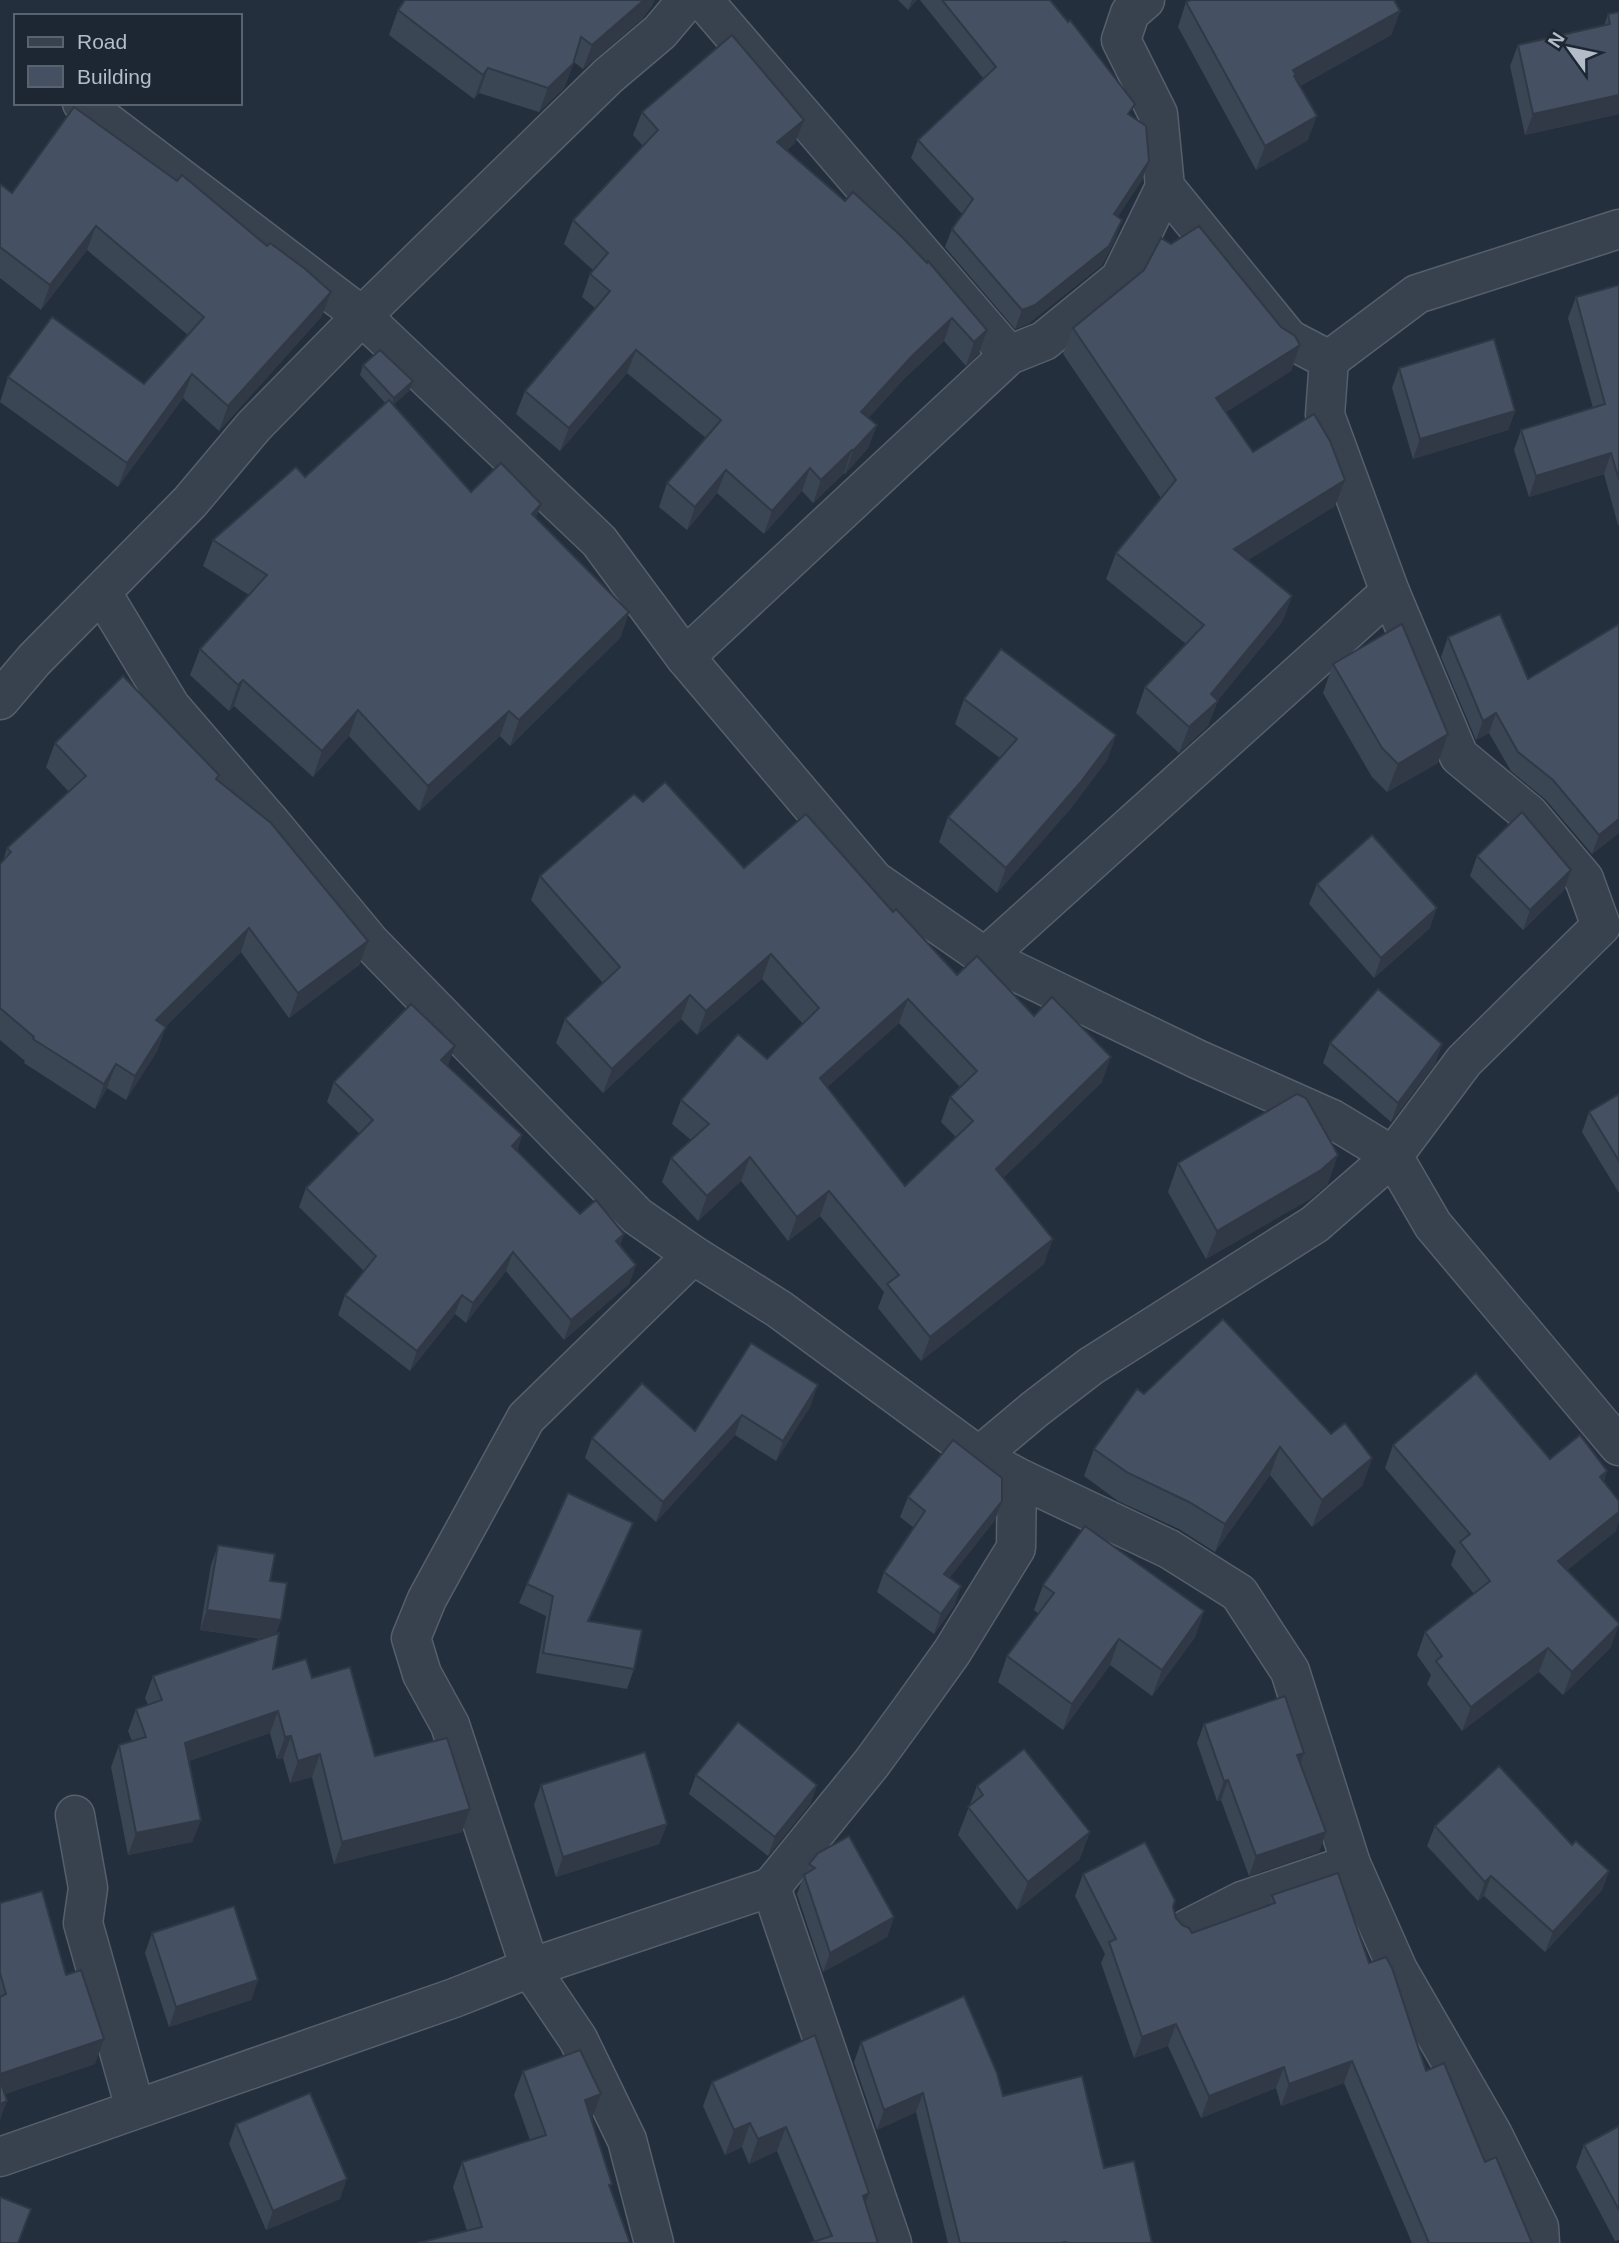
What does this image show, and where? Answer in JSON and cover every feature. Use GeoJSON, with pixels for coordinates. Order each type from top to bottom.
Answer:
{"type":"FeatureCollection","features":[{"type":"Feature","properties":{"kind":"street"},"geometry":{"type":"LineString","coordinates":[[0,700],[34,660],[190,502],[254,426],[362,316],[608,76],[660,32],[687,0]]}},
{"type":"Feature","properties":{"kind":"street"},"geometry":{"type":"LineString","coordinates":[[704,0],[1009,355]]}},
{"type":"Feature","properties":{"kind":"street"},"geometry":{"type":"LineString","coordinates":[[685,657],[1009,355],[1044,341],[1120,279],[1165,187],[1158,114],[1121,40],[1130,13],[1145,0]]}},
{"type":"Feature","properties":{"kind":"street"},"geometry":{"type":"LineString","coordinates":[[85,105],[362,316],[599,541],[685,657],[874,880],[985,957],[1199,1060],[1332,1119],[1393,1156],[1433,1225],[1619,1446]]}},
{"type":"Feature","properties":{"kind":"street"},"geometry":{"type":"LineString","coordinates":[[1165,187],[1289,339],[1329,360]]}},
{"type":"Feature","properties":{"kind":"street"},"geometry":{"type":"LineString","coordinates":[[979,1456],[1091,1366],[1315,1224],[1393,1156],[1464,1061],[1601,926],[1584,879],[1529,814],[1458,757],[1390,592],[1325,415],[1329,360],[1417,294],[1619,229]]}},
{"type":"Feature","properties":{"kind":"street"},"geometry":{"type":"LineString","coordinates":[[985,957],[1390,592]]}},
{"type":"Feature","properties":{"kind":"street"},"geometry":{"type":"LineString","coordinates":[[102,593],[171,707],[370,942],[637,1216],[779,1309],[979,1456],[1017,1477],[1169,1549],[1239,1593],[1290,1671],[1351,1864],[1398,1970],[1492,2133],[1539,2227],[1540,2243]]}},
{"type":"Feature","properties":{"kind":"street"},"geometry":{"type":"LineString","coordinates":[[654,2243],[627,2140],[579,2039],[530,1968],[450,1726],[422,1674],[411,1638],[427,1599],[526,1418],[693,1255]]}},
{"type":"Feature","properties":{"kind":"street"},"geometry":{"type":"LineString","coordinates":[[0,2157],[441,2003],[530,1968],[771,1887],[871,1764],[924,1692],[1016,1548],[1017,1477]]}},
{"type":"Feature","properties":{"kind":"street"},"geometry":{"type":"LineString","coordinates":[[75,1815],[88,1888],[83,1923],[135,2108]]}},
{"type":"Feature","properties":{"kind":"street"},"geometry":{"type":"LineString","coordinates":[[1187,1929],[1242,1901],[1351,1864]]}},
{"type":"Feature","properties":{"kind":"street"},"geometry":{"type":"LineString","coordinates":[[771,1887],[892,2243]]}},
{"type":"Feature","properties":{"kind":"building"},"geometry":{"type":"Polygon","coordinates":[[[405,0],[644,0],[592,45],[581,37],[573,64],[548,88],[488,68],[483,75],[398,10],[405,0]]]}},
{"type":"Feature","properties":{"kind":"building"},"geometry":{"type":"Polygon","coordinates":[[[942,0],[1050,0],[1068,22],[1070,20],[1135,104],[1128,114],[1146,126],[1149,161],[1114,214],[1122,220],[1109,246],[1035,305],[1022,310],[952,229],[973,199],[918,140],[996,67],[942,0]]]}},
{"type":"Feature","properties":{"kind":"building"},"geometry":{"type":"Polygon","coordinates":[[[1394,0],[1400,11],[1293,70],[1317,116],[1265,146],[1186,2],[1394,0]]]}},
{"type":"Feature","properties":{"kind":"building"},"geometry":{"type":"Polygon","coordinates":[[[1619,12],[1619,95],[1533,114],[1518,45],[1610,24],[1608,14],[1619,12]]]}},
{"type":"Feature","properties":{"kind":"building"},"geometry":{"type":"Polygon","coordinates":[[[732,35],[804,120],[777,142],[845,201],[853,192],[927,263],[928,261],[987,330],[974,342],[952,318],[912,356],[861,412],[877,425],[853,451],[821,480],[810,468],[772,511],[726,470],[695,507],[667,483],[721,420],[636,350],[569,428],[525,391],[610,291],[590,274],[608,253],[573,220],[658,130],[642,112],[732,35]]]}},
{"type":"Feature","properties":{"kind":"building"},"geometry":{"type":"Polygon","coordinates":[[[74,107],[177,181],[182,175],[267,246],[270,243],[331,292],[228,406],[192,374],[127,463],[8,377],[52,317],[144,384],[204,317],[96,226],[50,285],[0,247],[0,184],[12,193],[74,107]]]}},
{"type":"Feature","properties":{"kind":"building"},"geometry":{"type":"Polygon","coordinates":[[[1199,226],[1281,327],[1295,336],[1300,345],[1216,398],[1253,452],[1314,414],[1330,441],[1345,480],[1234,549],[1292,596],[1211,694],[1218,701],[1189,727],[1145,687],[1204,625],[1116,553],[1176,480],[1073,328],[1144,270],[1161,238],[1171,244],[1199,226]]]}},
{"type":"Feature","properties":{"kind":"building"},"geometry":{"type":"Polygon","coordinates":[[[1619,285],[1619,480],[1611,453],[1536,476],[1521,430],[1605,404],[1576,297],[1619,285]]]}},
{"type":"Feature","properties":{"kind":"building"},"geometry":{"type":"Polygon","coordinates":[[[1494,339],[1515,411],[1420,439],[1399,368],[1494,339]]]}},
{"type":"Feature","properties":{"kind":"building"},"geometry":{"type":"Polygon","coordinates":[[[380,350],[413,381],[394,398],[363,365],[380,350]]]}},
{"type":"Feature","properties":{"kind":"building"},"geometry":{"type":"Polygon","coordinates":[[[389,400],[471,492],[501,463],[541,504],[532,514],[629,612],[519,720],[509,711],[428,786],[358,710],[322,751],[243,680],[238,685],[200,649],[267,575],[213,540],[296,467],[305,477],[389,400]]]}},
{"type":"Feature","properties":{"kind":"building"},"geometry":{"type":"Polygon","coordinates":[[[1500,614],[1528,679],[1619,624],[1619,819],[1599,835],[1553,780],[1518,752],[1496,713],[1483,721],[1448,637],[1500,614]]]}},
{"type":"Feature","properties":{"kind":"building"},"geometry":{"type":"Polygon","coordinates":[[[1402,624],[1448,734],[1398,764],[1382,748],[1333,664],[1402,624]]]}},
{"type":"Feature","properties":{"kind":"building"},"geometry":{"type":"Polygon","coordinates":[[[1001,649],[1116,735],[1080,783],[1006,868],[948,817],[1017,739],[964,699],[1001,649]]]}},
{"type":"Feature","properties":{"kind":"building"},"geometry":{"type":"Polygon","coordinates":[[[123,676],[219,775],[216,779],[271,823],[368,941],[298,993],[249,928],[156,1020],[166,1027],[135,1076],[116,1064],[104,1084],[33,1039],[34,1037],[0,1008],[0,864],[11,852],[7,848],[86,776],[55,743],[123,676]]]}},
{"type":"Feature","properties":{"kind":"building"},"geometry":{"type":"Polygon","coordinates":[[[665,782],[744,868],[806,814],[893,912],[896,909],[957,975],[977,956],[1034,1016],[1052,997],[1111,1057],[996,1169],[1053,1239],[930,1337],[887,1284],[899,1275],[829,1191],[797,1217],[750,1157],[707,1196],[671,1158],[709,1124],[681,1100],[738,1034],[767,1059],[819,1008],[771,954],[706,1011],[690,995],[612,1069],[565,1019],[620,967],[540,876],[634,794],[643,802],[665,782]],[[908,999],[820,1078],[905,1186],[973,1121],[950,1097],[977,1071],[908,999]]]}},
{"type":"Feature","properties":{"kind":"building"},"geometry":{"type":"Polygon","coordinates":[[[1522,812],[1571,870],[1530,910],[1477,856],[1522,812]]]}},
{"type":"Feature","properties":{"kind":"building"},"geometry":{"type":"Polygon","coordinates":[[[1372,835],[1437,908],[1381,958],[1317,884],[1372,835]]]}},
{"type":"Feature","properties":{"kind":"building"},"geometry":{"type":"Polygon","coordinates":[[[1378,989],[1442,1044],[1398,1103],[1330,1043],[1378,989]]]}},
{"type":"Feature","properties":{"kind":"building"},"geometry":{"type":"Polygon","coordinates":[[[411,1004],[455,1046],[441,1060],[522,1135],[512,1146],[580,1214],[596,1200],[624,1234],[616,1241],[636,1265],[571,1320],[513,1252],[473,1303],[462,1295],[417,1351],[345,1295],[376,1256],[306,1188],[373,1120],[334,1082],[411,1004]]]}},
{"type":"Feature","properties":{"kind":"building"},"geometry":{"type":"Polygon","coordinates":[[[1297,1094],[1306,1098],[1338,1155],[1321,1170],[1217,1231],[1178,1163],[1297,1094]]]}},
{"type":"Feature","properties":{"kind":"building"},"geometry":{"type":"Polygon","coordinates":[[[1619,1094],[1619,1161],[1589,1112],[1619,1094]]]}},
{"type":"Feature","properties":{"kind":"building"},"geometry":{"type":"Polygon","coordinates":[[[1223,1319],[1331,1434],[1345,1423],[1372,1458],[1322,1500],[1280,1447],[1225,1524],[1189,1502],[1128,1473],[1094,1449],[1137,1389],[1144,1394],[1223,1319]]]}},
{"type":"Feature","properties":{"kind":"building"},"geometry":{"type":"Polygon","coordinates":[[[751,1343],[818,1385],[783,1441],[742,1415],[663,1502],[592,1438],[642,1383],[695,1431],[751,1343]]]}},
{"type":"Feature","properties":{"kind":"building"},"geometry":{"type":"Polygon","coordinates":[[[1476,1373],[1550,1459],[1580,1435],[1607,1471],[1600,1477],[1619,1501],[1619,1512],[1558,1561],[1619,1625],[1572,1672],[1548,1648],[1471,1707],[1436,1661],[1442,1656],[1425,1632],[1490,1581],[1460,1542],[1470,1534],[1393,1445],[1476,1373]]]}},
{"type":"Feature","properties":{"kind":"building"},"geometry":{"type":"Polygon","coordinates":[[[953,1440],[1002,1478],[1002,1501],[944,1574],[961,1586],[941,1614],[884,1572],[925,1511],[908,1497],[953,1440]]]}},
{"type":"Feature","properties":{"kind":"building"},"geometry":{"type":"Polygon","coordinates":[[[568,1493],[633,1523],[588,1621],[642,1630],[634,1669],[543,1653],[553,1596],[527,1584],[568,1493]]]}},
{"type":"Feature","properties":{"kind":"building"},"geometry":{"type":"Polygon","coordinates":[[[1085,1526],[1204,1611],[1162,1670],[1119,1639],[1072,1704],[1007,1656],[1054,1593],[1043,1585],[1085,1526]]]}},
{"type":"Feature","properties":{"kind":"building"},"geometry":{"type":"Polygon","coordinates":[[[218,1545],[275,1554],[270,1581],[287,1583],[281,1620],[207,1610],[218,1545]]]}},
{"type":"Feature","properties":{"kind":"building"},"geometry":{"type":"Polygon","coordinates":[[[279,1633],[273,1669],[306,1659],[312,1678],[350,1667],[375,1756],[447,1738],[470,1809],[342,1842],[320,1754],[298,1761],[291,1736],[285,1737],[278,1711],[185,1743],[201,1820],[136,1833],[119,1745],[146,1737],[136,1709],[162,1700],[153,1676],[279,1633]]]}},
{"type":"Feature","properties":{"kind":"building"},"geometry":{"type":"Polygon","coordinates":[[[1285,1696],[1304,1753],[1297,1755],[1326,1832],[1256,1856],[1228,1780],[1224,1781],[1204,1724],[1285,1696]]]}},
{"type":"Feature","properties":{"kind":"building"},"geometry":{"type":"Polygon","coordinates":[[[738,1722],[817,1785],[775,1837],[696,1775],[738,1722]]]}},
{"type":"Feature","properties":{"kind":"building"},"geometry":{"type":"Polygon","coordinates":[[[1024,1749],[1090,1832],[1028,1882],[968,1807],[983,1795],[977,1786],[1024,1749]]]}},
{"type":"Feature","properties":{"kind":"building"},"geometry":{"type":"Polygon","coordinates":[[[645,1752],[667,1824],[563,1857],[541,1785],[645,1752]]]}},
{"type":"Feature","properties":{"kind":"building"},"geometry":{"type":"Polygon","coordinates":[[[1499,1766],[1572,1845],[1576,1841],[1609,1871],[1553,1932],[1491,1876],[1485,1882],[1435,1826],[1499,1766]]]}},
{"type":"Feature","properties":{"kind":"building"},"geometry":{"type":"Polygon","coordinates":[[[849,1836],[894,1917],[830,1953],[804,1875],[815,1868],[809,1864],[818,1853],[849,1836]]]}},
{"type":"Feature","properties":{"kind":"building"},"geometry":{"type":"Polygon","coordinates":[[[1145,1842],[1175,1900],[1173,1907],[1176,1918],[1192,1933],[1275,1903],[1272,1895],[1338,1873],[1369,1963],[1386,1957],[1426,2071],[1444,2063],[1485,2162],[1496,2157],[1532,2243],[1429,2243],[1352,2061],[1289,2084],[1284,2067],[1209,2096],[1176,2024],[1142,2037],[1109,1942],[1116,1939],[1083,1874],[1145,1842]]]}},
{"type":"Feature","properties":{"kind":"building"},"geometry":{"type":"Polygon","coordinates":[[[42,1891],[66,1975],[81,1970],[104,2039],[0,2074],[0,1997],[6,1994],[0,1973],[0,1903],[42,1891]]]}},
{"type":"Feature","properties":{"kind":"building"},"geometry":{"type":"Polygon","coordinates":[[[234,1906],[258,1980],[176,2007],[152,1933],[234,1906]]]}},
{"type":"Feature","properties":{"kind":"building"},"geometry":{"type":"Polygon","coordinates":[[[964,1996],[997,2073],[1003,2096],[1082,2076],[1104,2168],[1134,2161],[1152,2243],[960,2243],[923,2093],[884,2110],[861,2042],[964,1996]]]}},
{"type":"Feature","properties":{"kind":"building"},"geometry":{"type":"Polygon","coordinates":[[[815,2035],[869,2193],[863,2196],[878,2243],[810,2243],[832,2236],[786,2127],[758,2139],[750,2123],[734,2130],[712,2082],[815,2035]]]}},
{"type":"Feature","properties":{"kind":"building"},"geometry":{"type":"Polygon","coordinates":[[[580,2050],[601,2094],[585,2100],[612,2184],[609,2185],[630,2243],[418,2243],[482,2227],[462,2162],[546,2135],[523,2071],[580,2050]]]}},
{"type":"Feature","properties":{"kind":"building"},"geometry":{"type":"Polygon","coordinates":[[[0,2080],[7,2101],[0,2104],[0,2080]]]}},
{"type":"Feature","properties":{"kind":"building"},"geometry":{"type":"Polygon","coordinates":[[[310,2093],[347,2179],[273,2211],[236,2124],[310,2093]]]}},
{"type":"Feature","properties":{"kind":"building"},"geometry":{"type":"Polygon","coordinates":[[[1619,2126],[1619,2210],[1584,2145],[1619,2126]]]}},
{"type":"Feature","properties":{"kind":"building"},"geometry":{"type":"Polygon","coordinates":[[[0,2197],[31,2209],[18,2243],[0,2243],[0,2197]]]}}]}
